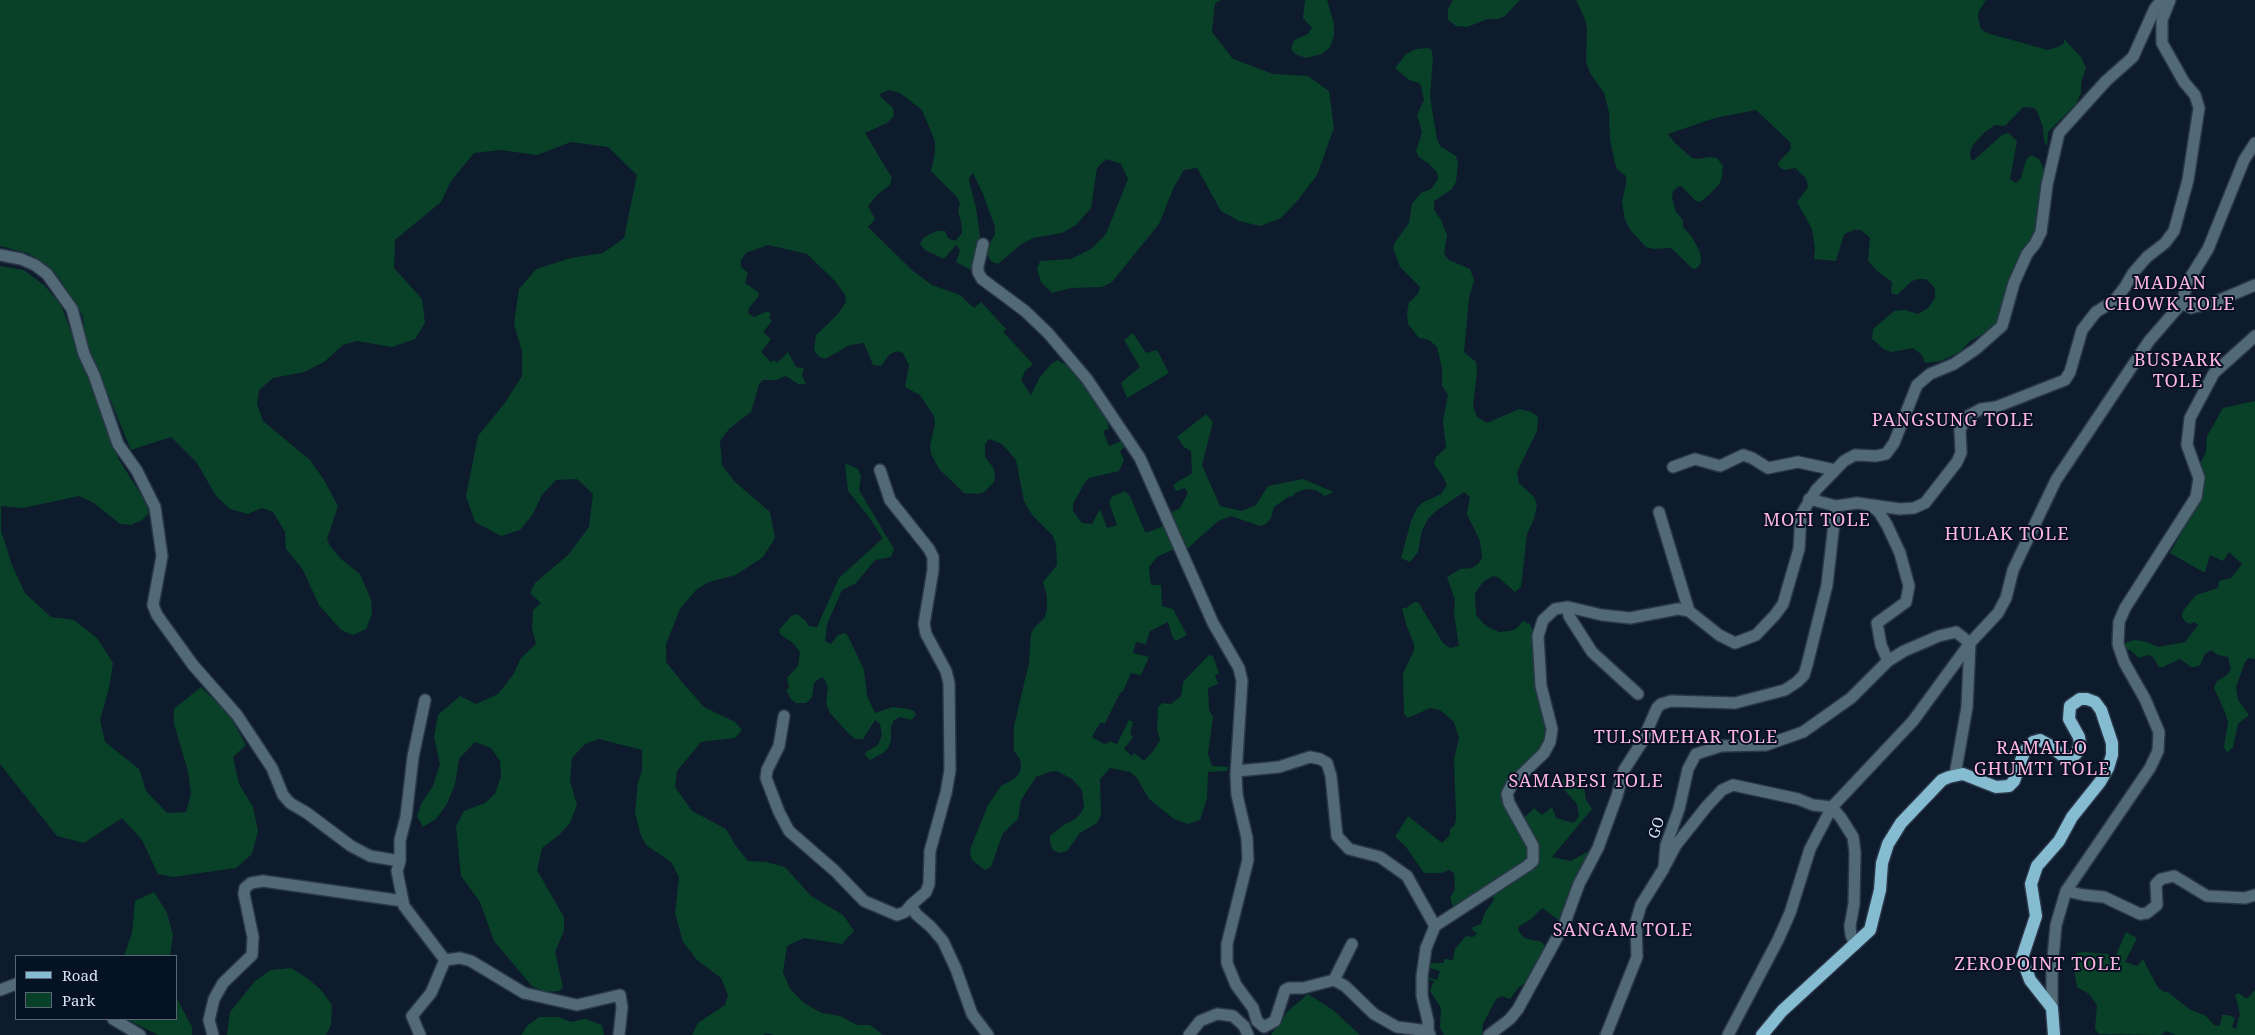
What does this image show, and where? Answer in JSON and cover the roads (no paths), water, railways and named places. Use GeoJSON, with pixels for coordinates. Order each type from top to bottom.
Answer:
{"type":"FeatureCollection","features":[{"type":"Feature","properties":{"kind":"main road"},"geometry":{"type":"LineString","coordinates":[[1762,1035],[1782,1011],[1870,930],[1880,890],[1882,862],[1888,844],[1901,823],[1942,780],[1963,774],[1996,787],[2009,786],[2014,781],[2024,752],[2032,742],[2040,740],[2063,756],[2070,757],[2076,754],[2080,744],[2079,737],[2069,719],[2070,706],[2080,699],[2087,699],[2094,702],[2104,716],[2112,743],[2112,755],[2108,768],[2100,782],[2072,817],[2059,841],[2036,866],[2032,878],[2036,916],[2022,958],[2030,980],[2052,1008],[2054,1035]]}},
{"type":"Feature","properties":{"kind":"street"},"geometry":{"type":"LineString","coordinates":[[983,244],[978,266],[978,272],[982,279],[1025,311],[1048,333],[1087,379],[1140,458],[1214,623],[1239,668],[1242,680],[1237,795],[1247,838],[1248,860],[1227,944],[1227,964],[1236,985],[1253,1008],[1258,1027],[1264,1027],[1275,1021],[1279,1012],[1281,997],[1289,988],[1303,988],[1334,980],[1345,986],[1374,1014],[1397,1027],[1429,1033],[1422,996],[1422,976],[1426,948],[1435,926],[1533,861],[1533,846],[1506,794],[1512,784],[1544,753],[1550,742],[1552,729],[1542,686],[1539,627],[1543,620],[1555,610],[1568,607],[1602,615],[1630,618],[1678,609],[1689,611],[1719,635],[1735,643],[1756,635],[1776,615],[1783,604],[1799,549],[1801,515],[1809,499],[1844,461],[1855,455],[1876,456],[1886,454],[1894,443],[1917,385],[1930,374],[1954,364],[1976,349],[2002,326],[2014,283],[2027,254],[2041,232],[2047,186],[2059,133],[2106,81],[2133,57],[2155,8],[2162,0]]}},
{"type":"Feature","properties":{"kind":"street"},"geometry":{"type":"LineString","coordinates":[[1809,499],[1836,506],[1857,503],[1900,509],[1914,508],[1925,503],[1957,462],[1961,453],[1960,429],[1968,416],[1981,409],[1996,407],[2065,380],[2070,372],[2082,330],[2096,312],[2114,301],[2142,262],[2165,244],[2174,231],[2188,180],[2199,108],[2195,95],[2184,82],[2162,43],[2162,20],[2170,0]]}},
{"type":"Feature","properties":{"kind":"street"},"geometry":{"type":"LineString","coordinates":[[1728,1035],[1778,940],[1790,913],[1810,849],[1832,807],[1913,721],[1970,643],[1998,612],[2006,598],[2014,570],[2056,480],[2149,342],[2182,303],[2187,283],[2208,249],[2244,160],[2255,143]]}},
{"type":"Feature","properties":{"kind":"street"},"geometry":{"type":"LineString","coordinates":[[0,255],[21,259],[35,265],[46,274],[72,309],[84,354],[94,375],[118,444],[137,471],[155,507],[162,556],[153,605],[157,615],[198,671],[237,715],[272,768],[283,795],[290,803],[307,813],[351,846],[370,856],[400,861]]}},
{"type":"Feature","properties":{"kind":"street"},"geometry":{"type":"LineString","coordinates":[[2182,303],[2191,308],[2215,302],[2255,285]]}},
{"type":"Feature","properties":{"kind":"street"},"geometry":{"type":"LineString","coordinates":[[2052,1008],[2052,970],[2056,925],[2066,891],[2150,768],[2158,751],[2159,732],[2145,699],[2124,662],[2118,644],[2119,622],[2125,608],[2196,497],[2199,478],[2187,444],[2190,418],[2214,372],[2252,339]]}},
{"type":"Feature","properties":{"kind":"street"},"geometry":{"type":"LineString","coordinates":[[1673,467],[1695,460],[1720,466],[1743,455],[1768,468],[1798,462],[1835,470]]}},
{"type":"Feature","properties":{"kind":"street"},"geometry":{"type":"LineString","coordinates":[[784,716],[779,746],[767,770],[766,778],[779,812],[789,831],[835,871],[864,901],[897,915],[905,912],[926,892],[929,884],[930,851],[946,793],[950,770],[949,683],[946,671],[926,634],[924,624],[934,570],[933,557],[930,549],[890,500],[880,470]]}},
{"type":"Feature","properties":{"kind":"street"},"geometry":{"type":"LineString","coordinates":[[1870,505],[1879,512],[1888,525],[1900,553],[1909,586],[1906,602],[1877,623],[1881,645],[1888,661]]}},
{"type":"Feature","properties":{"kind":"street"},"geometry":{"type":"LineString","coordinates":[[1489,1035],[1510,1019],[1518,1009],[1564,925],[1580,884],[1598,848],[1618,796],[1624,770],[1642,742],[1653,714],[1661,704],[1671,701],[1735,703],[1785,690],[1804,675],[1829,572],[1836,506]]}},
{"type":"Feature","properties":{"kind":"street"},"geometry":{"type":"LineString","coordinates":[[1659,512],[1689,611]]}},
{"type":"Feature","properties":{"kind":"street"},"geometry":{"type":"LineString","coordinates":[[1568,607],[1569,616],[1573,624],[1592,652],[1638,694]]}},
{"type":"Feature","properties":{"kind":"street","name":"GO"},"geometry":{"type":"LineString","coordinates":[[1606,1035],[1637,957],[1636,922],[1641,905],[1664,868],[1666,845],[1679,809],[1688,769],[1696,754],[1721,746],[1766,745],[1803,732],[1852,698],[1888,661],[1904,651],[1939,636],[1956,632],[1970,643]]}},
{"type":"Feature","properties":{"kind":"street"},"geometry":{"type":"LineString","coordinates":[[1955,775],[1967,707],[1970,643]]}},
{"type":"Feature","properties":{"kind":"street"},"geometry":{"type":"LineString","coordinates":[[425,700],[413,757],[406,817],[400,840],[400,861],[397,871],[404,906],[445,960]]}},
{"type":"Feature","properties":{"kind":"street"},"geometry":{"type":"LineString","coordinates":[[1237,771],[1279,767],[1310,757],[1327,763],[1331,776],[1336,836],[1349,848],[1380,857],[1407,876],[1435,926]]}},
{"type":"Feature","properties":{"kind":"street"},"geometry":{"type":"LineString","coordinates":[[1664,868],[1676,845],[1708,806],[1722,790],[1733,785],[1798,799],[1813,805],[1832,807],[1853,838],[1856,852],[1854,904],[1850,926],[1855,945]]}},
{"type":"Feature","properties":{"kind":"street"},"geometry":{"type":"LineString","coordinates":[[2066,891],[2104,897],[2140,914],[2147,913],[2157,905],[2156,884],[2161,879],[2174,876],[2207,896],[2245,898],[2255,895]]}},
{"type":"Feature","properties":{"kind":"street"},"geometry":{"type":"LineString","coordinates":[[214,1035],[209,1020],[214,999],[223,983],[252,954],[253,937],[244,894],[245,888],[251,883],[262,881],[403,901]]}},
{"type":"Feature","properties":{"kind":"street"},"geometry":{"type":"LineString","coordinates":[[911,905],[916,914],[931,927],[942,941],[956,969],[972,1014],[988,1035]]}},
{"type":"Feature","properties":{"kind":"street"},"geometry":{"type":"LineString","coordinates":[[1334,980],[1352,944]]}},
{"type":"Feature","properties":{"kind":"street"},"geometry":{"type":"LineString","coordinates":[[445,960],[460,958],[470,961],[524,993],[576,1005],[620,996],[622,1007],[619,1035]]}},
{"type":"Feature","properties":{"kind":"street"},"geometry":{"type":"LineString","coordinates":[[420,1035],[412,1016],[431,993],[445,960]]}},
{"type":"Feature","properties":{"kind":"street"},"geometry":{"type":"LineString","coordinates":[[0,990],[15,984]]}},
{"type":"Feature","properties":{"kind":"street"},"geometry":{"type":"LineString","coordinates":[[1189,1035],[1200,1021],[1218,1014],[1233,1016],[1244,1026],[1248,1035]]}},
{"type":"Feature","properties":{"kind":"street"},"geometry":{"type":"LineString","coordinates":[[115,1020],[140,1035]]}},
{"type":"Feature","properties":{"kind":"district","name":"MADAN CHOWK TOLE"},"geometry":{"type":"Point","coordinates":[2170,294]}},
{"type":"Feature","properties":{"kind":"district","name":"BUSPARK TOLE"},"geometry":{"type":"Point","coordinates":[2178,371]}},
{"type":"Feature","properties":{"kind":"district","name":"PANGSUNG TOLE"},"geometry":{"type":"Point","coordinates":[1953,421]}},
{"type":"Feature","properties":{"kind":"district","name":"MOTI TOLE"},"geometry":{"type":"Point","coordinates":[1817,521]}},
{"type":"Feature","properties":{"kind":"district","name":"HULAK TOLE"},"geometry":{"type":"Point","coordinates":[2007,535]}},
{"type":"Feature","properties":{"kind":"district","name":"TULSIMEHAR TOLE"},"geometry":{"type":"Point","coordinates":[1686,738]}},
{"type":"Feature","properties":{"kind":"district","name":"RAMAILO GHUMTI TOLE"},"geometry":{"type":"Point","coordinates":[2042,760]}},
{"type":"Feature","properties":{"kind":"district","name":"SAMABESI TOLE"},"geometry":{"type":"Point","coordinates":[1586,782]}},
{"type":"Feature","properties":{"kind":"district","name":"SANGAM TOLE"},"geometry":{"type":"Point","coordinates":[1623,931]}},
{"type":"Feature","properties":{"kind":"district","name":"ZEROPOINT TOLE"},"geometry":{"type":"Point","coordinates":[2038,965]}}]}
